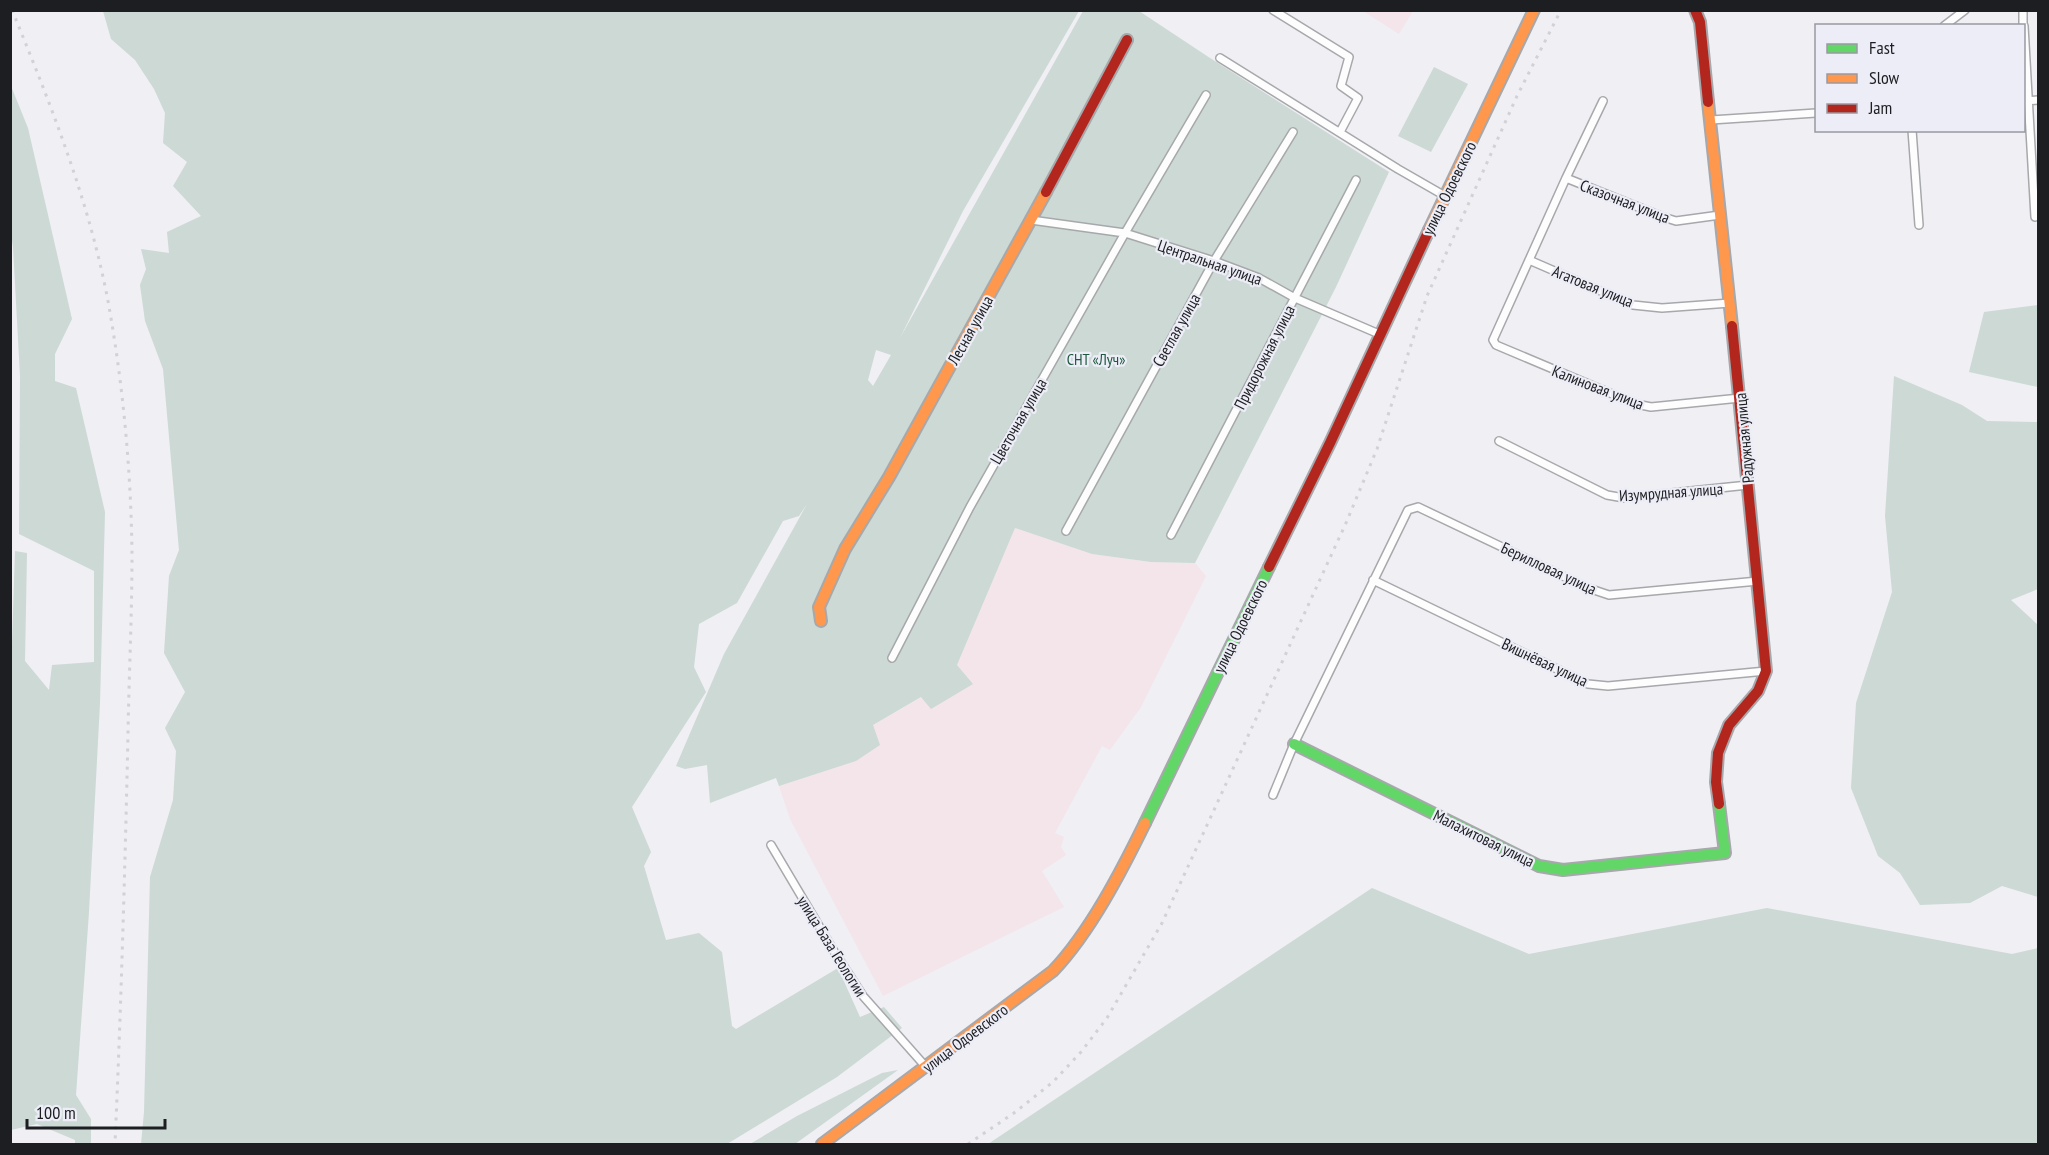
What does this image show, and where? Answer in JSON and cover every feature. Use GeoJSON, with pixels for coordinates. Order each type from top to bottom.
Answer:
{"type":"FeatureCollection","features":[{"type":"Feature","properties":{"kind":"street"},"geometry":{"type":"LineString","coordinates":[[1273,10],[1349,57],[1341,86],[1358,98],[1340,132]]}},
{"type":"Feature","properties":{"kind":"street","name":"улица Одоевского"},"geometry":{"type":"LineString","coordinates":[[822,1144],[1053,970],[1069,954],[1084,933],[1135,843],[1330,443],[1379,334],[1534,10]]}},
{"type":"Feature","properties":{"kind":"street","name":"Радужная улица"},"geometry":{"type":"LineString","coordinates":[[1695,10],[1700,22],[1711,120],[1766,671]]}},
{"type":"Feature","properties":{"kind":"street"},"geometry":{"type":"LineString","coordinates":[[1947,24],[1965,10]]}},
{"type":"Feature","properties":{"kind":"street","name":"Лесная улица"},"geometry":{"type":"LineString","coordinates":[[821,621],[819,607],[845,549],[889,477],[1031,220],[1126,40]]}},
{"type":"Feature","properties":{"kind":"street"},"geometry":{"type":"LineString","coordinates":[[1220,58],[1445,196]]}},
{"type":"Feature","properties":{"kind":"street"},"geometry":{"type":"LineString","coordinates":[[2025,64],[2035,217]]}},
{"type":"Feature","properties":{"kind":"street","name":"Цветочная улица"},"geometry":{"type":"LineString","coordinates":[[892,658],[969,507],[1206,95]]}},
{"type":"Feature","properties":{"kind":"street"},"geometry":{"type":"LineString","coordinates":[[2026,101],[2038,100]]}},
{"type":"Feature","properties":{"kind":"street"},"geometry":{"type":"LineString","coordinates":[[1529,260],[1603,101]]}},
{"type":"Feature","properties":{"kind":"street"},"geometry":{"type":"LineString","coordinates":[[1711,120],[1815,113]]}},
{"type":"Feature","properties":{"kind":"street","name":"Светлая улица"},"geometry":{"type":"LineString","coordinates":[[1066,531],[1214,261],[1293,132]]}},
{"type":"Feature","properties":{"kind":"street"},"geometry":{"type":"LineString","coordinates":[[1912,132],[1918,225]]}},
{"type":"Feature","properties":{"kind":"street","name":"Сказочная улица"},"geometry":{"type":"LineString","coordinates":[[1566,178],[1676,221],[1720,215]]}},
{"type":"Feature","properties":{"kind":"street","name":"Придорожная улица"},"geometry":{"type":"LineString","coordinates":[[1171,535],[1356,180]]}},
{"type":"Feature","properties":{"kind":"street","name":"Центральная улица"},"geometry":{"type":"LineString","coordinates":[[1031,220],[1125,234],[1214,261],[1259,278],[1294,298],[1379,334]]}},
{"type":"Feature","properties":{"kind":"street","name":"Агатовая улица"},"geometry":{"type":"LineString","coordinates":[[1529,260],[1633,305],[1662,308],[1730,303]]}},
{"type":"Feature","properties":{"kind":"street","name":"Калиновая улица"},"geometry":{"type":"LineString","coordinates":[[1529,260],[1493,340],[1496,345],[1636,404],[1651,407],[1740,398]]}},
{"type":"Feature","properties":{"kind":"street","name":"Изумрудная улица"},"geometry":{"type":"LineString","coordinates":[[1499,441],[1607,495],[1624,498],[1748,485]]}},
{"type":"Feature","properties":{"kind":"street","name":"Берилловая улица"},"geometry":{"type":"LineString","coordinates":[[1373,580],[1408,510],[1419,507],[1588,588],[1609,595],[1758,581]]}},
{"type":"Feature","properties":{"kind":"street"},"geometry":{"type":"LineString","coordinates":[[1273,795],[1294,744],[1373,580]]}},
{"type":"Feature","properties":{"kind":"street","name":"Вишнёвая улица"},"geometry":{"type":"LineString","coordinates":[[1373,580],[1588,684],[1608,686],[1766,671]]}},
{"type":"Feature","properties":{"kind":"street","name":"Малахитовая улица"},"geometry":{"type":"LineString","coordinates":[[1294,744],[1539,866],[1563,870],[1725,853],[1716,783],[1718,753],[1729,725],[1758,691],[1766,671]]}},
{"type":"Feature","properties":{"kind":"street","name":"улица База Геологии"},"geometry":{"type":"LineString","coordinates":[[771,845],[863,996],[926,1067]]}},
{"type":"Feature","properties":{"kind":"shaded area"},"geometry":{"type":"Polygon","coordinates":[[[1363,11],[1413,11],[1399,34],[1363,11]]]}},
{"type":"Feature","properties":{"kind":"shaded area"},"geometry":{"type":"Polygon","coordinates":[[[1015,528],[1092,554],[1151,562],[1195,563],[1206,576],[1141,707],[1110,750],[1102,746],[1055,833],[1064,837],[1061,847],[1066,855],[1042,871],[1064,907],[883,996],[790,819],[779,786],[856,761],[873,725],[922,697],[973,684],[957,665],[1015,528]]]}},
{"type":"Feature","properties":{"kind":"green space","name":"СНТ «Луч»"},"geometry":{"type":"Polygon","coordinates":[[[103,11],[1079,11],[963,211],[900,338],[1083,11],[1139,11],[1389,172],[1336,287],[1195,563],[1151,562],[1092,554],[1015,528],[957,665],[973,684],[931,709],[921,697],[873,725],[880,745],[856,761],[779,786],[776,778],[710,803],[707,765],[685,769],[676,766],[724,654],[807,504],[799,516],[783,521],[737,603],[699,624],[694,667],[706,692],[632,807],[651,852],[644,866],[666,940],[699,933],[722,952],[732,1026],[736,1029],[838,968],[860,1017],[884,1007],[902,1028],[837,1077],[727,1144],[141,1144],[144,1112],[150,877],[173,800],[176,751],[165,728],[185,692],[164,653],[169,576],[179,550],[163,369],[145,321],[140,285],[146,269],[141,249],[169,253],[167,232],[201,216],[173,186],[187,162],[163,143],[165,113],[154,89],[135,60],[111,39],[103,11]],[[876,350],[868,380],[873,386],[891,355],[876,350]]]}},
{"type":"Feature","properties":{"kind":"green space"},"geometry":{"type":"Polygon","coordinates":[[[1434,67],[1468,84],[1431,152],[1398,136],[1434,67]]]}},
{"type":"Feature","properties":{"kind":"green space"},"geometry":{"type":"Polygon","coordinates":[[[11,86],[28,128],[72,319],[55,354],[55,381],[76,388],[105,512],[100,703],[76,1095],[91,1119],[91,1144],[75,1144],[75,1140],[37,1124],[11,1130],[10,705],[15,551],[27,553],[25,661],[49,690],[52,665],[94,662],[94,571],[19,534],[20,376],[10,227],[11,86]]]}},
{"type":"Feature","properties":{"kind":"green space"},"geometry":{"type":"Polygon","coordinates":[[[2038,305],[2038,387],[1969,372],[1984,312],[2038,305]]]}},
{"type":"Feature","properties":{"kind":"green space"},"geometry":{"type":"Polygon","coordinates":[[[1894,376],[1962,405],[1987,421],[2038,422],[2038,589],[2011,600],[2038,625],[2038,897],[2002,886],[1970,903],[1920,905],[1900,873],[1878,856],[1851,788],[1856,703],[1892,592],[1885,516],[1894,376]]]}},
{"type":"Feature","properties":{"kind":"green space"},"geometry":{"type":"Polygon","coordinates":[[[1372,888],[1529,954],[1767,908],[2012,954],[2038,948],[2038,1144],[988,1144],[1372,888]]]}},
{"type":"Feature","properties":{"kind":"green space"},"geometry":{"type":"Polygon","coordinates":[[[898,1070],[795,1144],[750,1144],[797,1116],[882,1073],[898,1070]]]}},
{"type":"Feature","properties":{"kind":"railway"},"geometry":{"type":"LineString","coordinates":[[12,10],[55,117],[80,190],[108,301],[125,427],[130,491],[132,576],[115,1144]]}},
{"type":"Feature","properties":{"kind":"railway"},"geometry":{"type":"LineString","coordinates":[[968,1144],[1014,1113],[1053,1082],[1081,1052],[1107,1018],[1162,923],[1346,523],[1377,449],[1427,296],[1517,96],[1561,10]]}},
{"type":"Feature","properties":{"kind":"traffic: fast"},"geometry":{"type":"LineString","coordinates":[[1145,823],[1269,567]]}},
{"type":"Feature","properties":{"kind":"traffic: fast"},"geometry":{"type":"LineString","coordinates":[[1294,744],[1539,866],[1563,870],[1725,853],[1719,804]]}},
{"type":"Feature","properties":{"kind":"traffic: slow"},"geometry":{"type":"LineString","coordinates":[[1429,230],[1534,10]]}},
{"type":"Feature","properties":{"kind":"traffic: slow"},"geometry":{"type":"LineString","coordinates":[[1708,102],[1732,326]]}},
{"type":"Feature","properties":{"kind":"traffic: slow"},"geometry":{"type":"LineString","coordinates":[[821,621],[819,607],[845,549],[889,477],[1046,192]]}},
{"type":"Feature","properties":{"kind":"traffic: slow"},"geometry":{"type":"LineString","coordinates":[[822,1144],[1053,971],[1092,920],[1145,823]]}},
{"type":"Feature","properties":{"kind":"traffic: jam"},"geometry":{"type":"LineString","coordinates":[[1695,10],[1700,22],[1708,102]]}},
{"type":"Feature","properties":{"kind":"traffic: jam"},"geometry":{"type":"LineString","coordinates":[[1046,192],[1127,40]]}},
{"type":"Feature","properties":{"kind":"traffic: jam"},"geometry":{"type":"LineString","coordinates":[[1269,567],[1330,443],[1429,230]]}},
{"type":"Feature","properties":{"kind":"traffic: jam"},"geometry":{"type":"LineString","coordinates":[[1719,804],[1716,782],[1718,753],[1729,725],[1758,691],[1766,671],[1732,326]]}}]}
